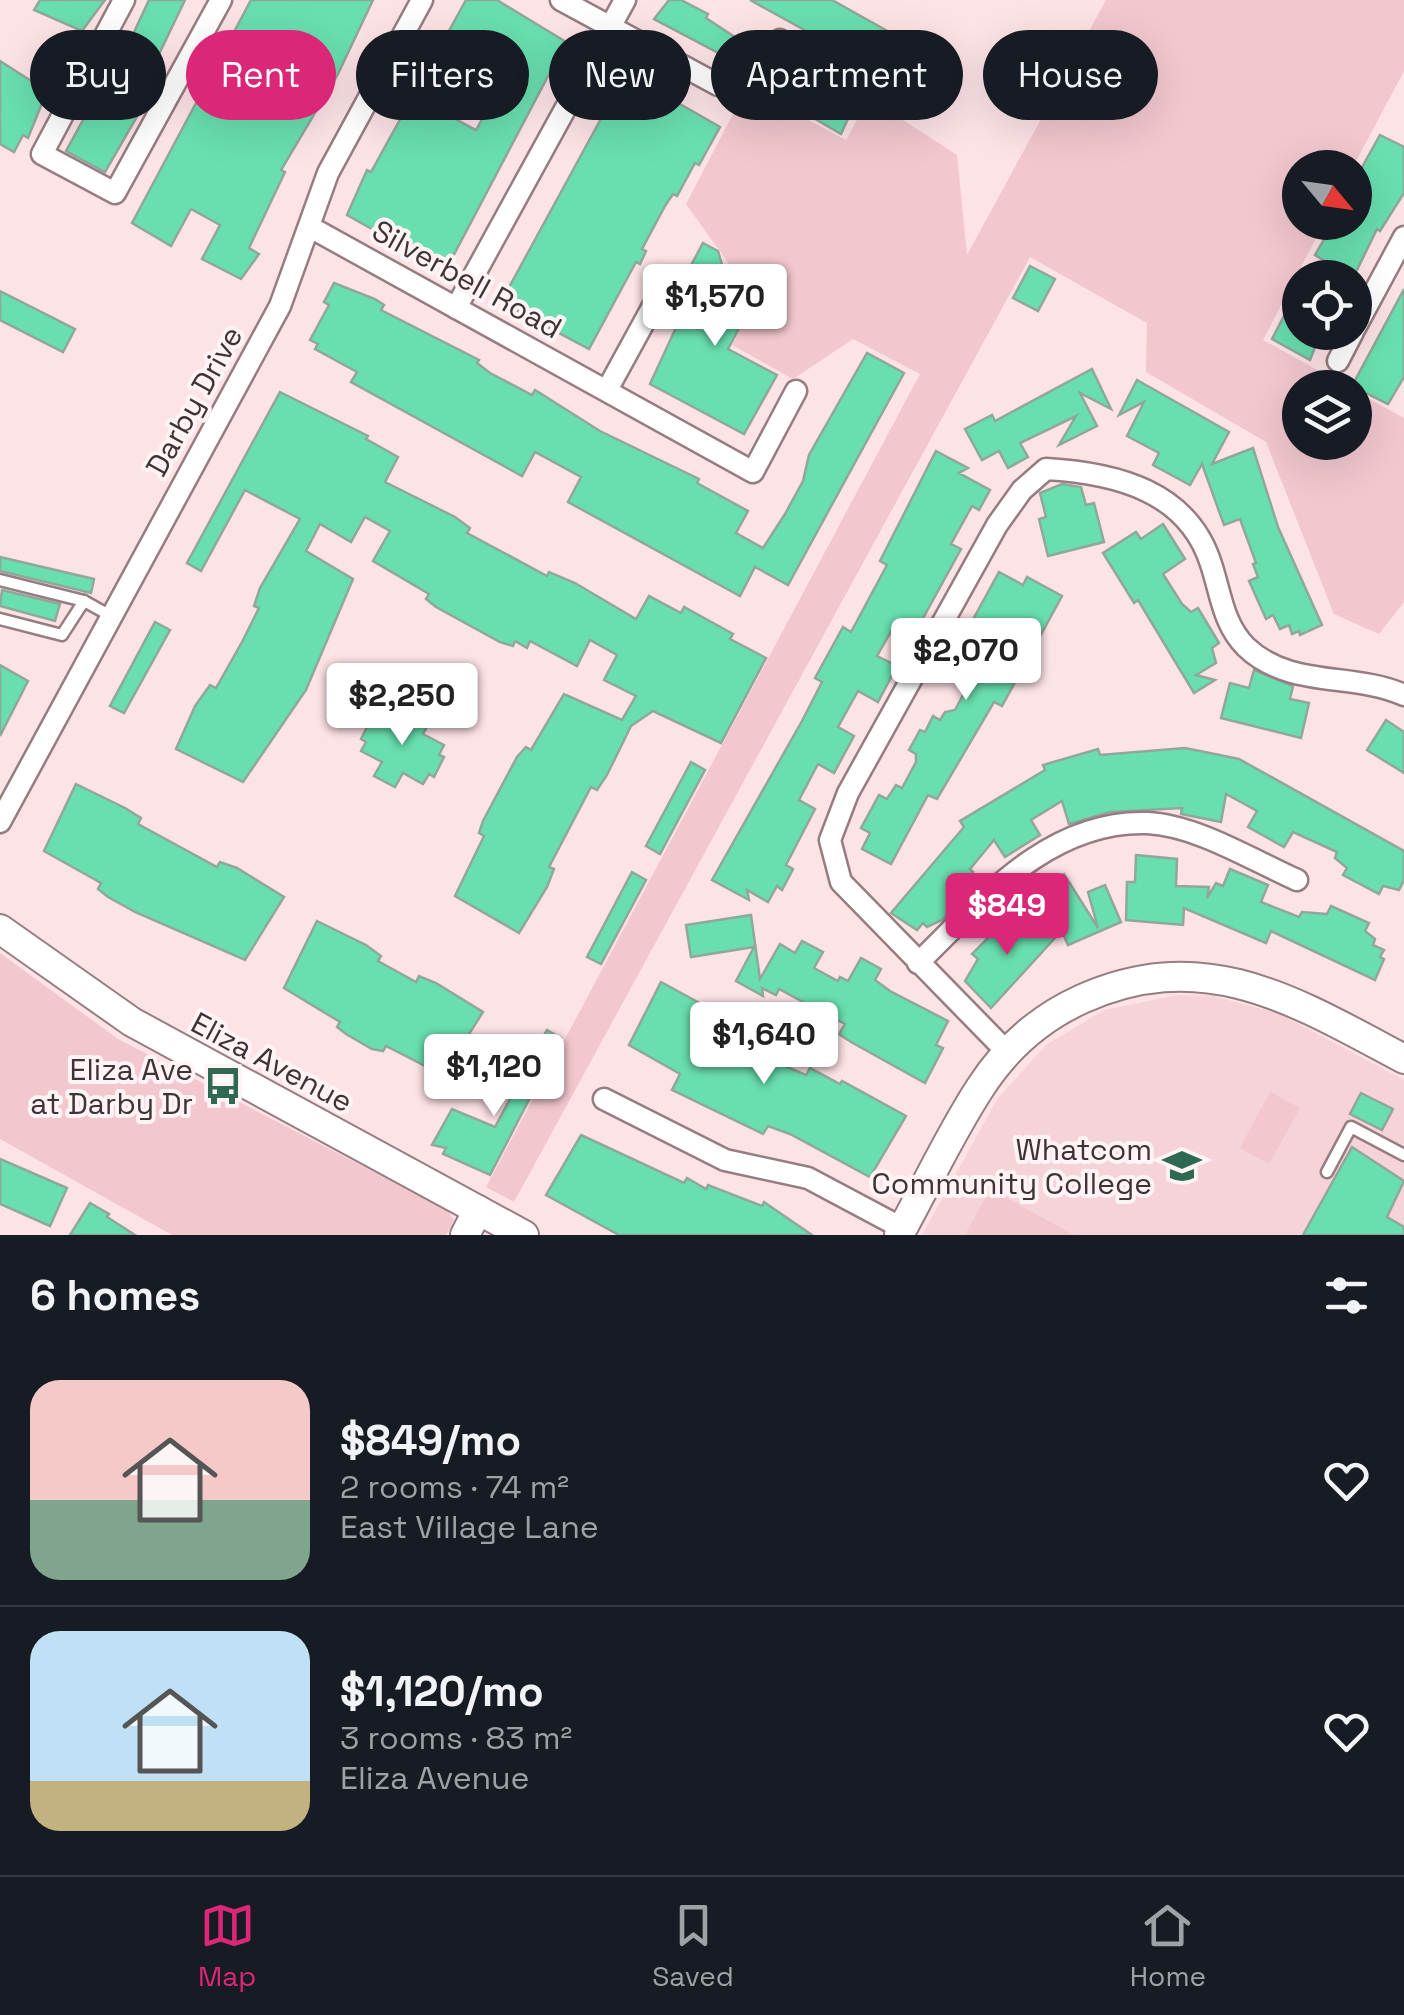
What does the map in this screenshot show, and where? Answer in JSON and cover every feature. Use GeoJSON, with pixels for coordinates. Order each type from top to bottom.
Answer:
{"type":"FeatureCollection","features":[{"type":"Feature","properties":{"kind":"street"},"geometry":{"type":"LineString","coordinates":[[124,0],[42,154],[114,194],[221,0]]}},
{"type":"Feature","properties":{"kind":"street","name":"Darby Drive"},"geometry":{"type":"LineString","coordinates":[[0,822],[280,306],[328,173],[422,0]]}},
{"type":"Feature","properties":{"kind":"street"},"geometry":{"type":"LineString","coordinates":[[560,0],[711,81]]}},
{"type":"Feature","properties":{"kind":"street"},"geometry":{"type":"LineString","coordinates":[[456,308],[625,0]]}},
{"type":"Feature","properties":{"kind":"street","name":"Silverbell Road"},"geometry":{"type":"LineString","coordinates":[[310,226],[753,472],[796,390]]}},
{"type":"Feature","properties":{"kind":"street"},"geometry":{"type":"LineString","coordinates":[[1372,297],[1404,238]]}},
{"type":"Feature","properties":{"kind":"street"},"geometry":{"type":"LineString","coordinates":[[607,390],[666,284]]}},
{"type":"Feature","properties":{"kind":"street"},"geometry":{"type":"LineString","coordinates":[[1338,361],[1344,350]]}},
{"type":"Feature","properties":{"kind":"street"},"geometry":{"type":"LineString","coordinates":[[1007,1052],[842,882],[830,840],[848,794],[997,525],[1022,490],[1046,469],[1096,472],[1168,501],[1199,531],[1224,615],[1246,647],[1281,671],[1404,695]]}},
{"type":"Feature","properties":{"kind":"street"},"geometry":{"type":"LineString","coordinates":[[918,962],[1005,878],[1045,849],[1094,829],[1148,823],[1198,837],[1297,880]]}},
{"type":"Feature","properties":{"kind":"street","name":"Eliza Avenue"},"geometry":{"type":"LineString","coordinates":[[0,929],[132,1022],[524,1235]]}},
{"type":"Feature","properties":{"kind":"street"},"geometry":{"type":"LineString","coordinates":[[604,1099],[725,1160],[808,1178],[900,1232],[980,1088],[1007,1052],[1038,1024],[1070,1004],[1135,978],[1177,974],[1228,979],[1271,992],[1404,1058]]}},
{"type":"Feature","properties":{"kind":"street"},"geometry":{"type":"LineString","coordinates":[[465,1235],[478,1210]]}},
{"type":"Feature","properties":{"kind":"lane"},"geometry":{"type":"LineString","coordinates":[[0,580],[84,601],[111,616]]}},
{"type":"Feature","properties":{"kind":"lane"},"geometry":{"type":"LineString","coordinates":[[0,620],[62,634],[84,601]]}},
{"type":"Feature","properties":{"kind":"lane"},"geometry":{"type":"LineString","coordinates":[[1327,1172],[1351,1127],[1404,1155]]}},
{"type":"Feature","properties":{"kind":"shaded area"},"geometry":{"type":"Polygon","coordinates":[[[1106,0],[1404,0],[1404,71],[1362,150],[1282,150],[1282,240],[1315,240],[1305,260],[1282,260],[1282,304],[1263,340],[1317,370],[1282,370],[1282,460],[1372,460],[1372,400],[1404,418],[1404,602],[1379,634],[1334,614],[1266,442],[1146,372],[1147,323],[1030,257],[514,1202],[486,1187],[920,374],[853,339],[793,379],[732,345],[765,284],[729,264],[686,204],[730,120],[808,120],[846,140],[857,120],[903,120],[957,155],[967,255],[1041,120],[1158,120],[1158,30],[1090,30],[1106,0]]]}},
{"type":"Feature","properties":{"kind":"shaded area"},"geometry":{"type":"Polygon","coordinates":[[[0,953],[118,1039],[447,1210],[454,1220],[446,1235],[172,1235],[0,1139],[0,953]]]}},
{"type":"Feature","properties":{"kind":"shaded area","name":"Whatcom Community College"},"geometry":{"type":"Polygon","coordinates":[[[1178,995],[1213,996],[1280,1014],[1404,1080],[1404,1235],[922,1235],[998,1098],[1046,1045],[1104,1010],[1178,995]]]}},
{"type":"Feature","properties":{"kind":"shaded area"},"geometry":{"type":"Polygon","coordinates":[[[1270,1092],[1300,1108],[1269,1164],[1240,1148],[1270,1092]]]}},
{"type":"Feature","properties":{"kind":"shaded area"},"geometry":{"type":"Polygon","coordinates":[[[990,1189],[1074,1235],[965,1235],[990,1189]]]}},
{"type":"Feature","properties":{"kind":"building"},"geometry":{"type":"Polygon","coordinates":[[[40,0],[105,0],[83,30],[34,10],[40,0]]]}},
{"type":"Feature","properties":{"kind":"building"},"geometry":{"type":"Polygon","coordinates":[[[149,0],[185,0],[166,40],[166,30],[135,30],[149,0]]]}},
{"type":"Feature","properties":{"kind":"building"},"geometry":{"type":"Polygon","coordinates":[[[251,0],[373,0],[336,78],[336,30],[235,30],[251,0]]]}},
{"type":"Feature","properties":{"kind":"building"},"geometry":{"type":"Polygon","coordinates":[[[466,0],[497,0],[549,32],[549,74],[529,112],[529,30],[449,30],[466,0]]]}},
{"type":"Feature","properties":{"kind":"building"},"geometry":{"type":"Polygon","coordinates":[[[669,0],[681,0],[708,14],[706,18],[724,30],[711,30],[711,49],[691,38],[691,30],[675,30],[654,19],[669,0]]]}},
{"type":"Feature","properties":{"kind":"building"},"geometry":{"type":"Polygon","coordinates":[[[750,0],[832,0],[886,30],[804,30],[750,0]]]}},
{"type":"Feature","properties":{"kind":"building"},"geometry":{"type":"Polygon","coordinates":[[[0,61],[30,80],[30,120],[35,120],[28,138],[23,135],[14,152],[0,144],[0,61]]]}},
{"type":"Feature","properties":{"kind":"building"},"geometry":{"type":"Polygon","coordinates":[[[691,110],[720,127],[699,165],[695,163],[677,196],[673,194],[665,206],[642,249],[646,251],[640,264],[636,262],[589,349],[501,302],[600,120],[691,120],[691,110]]]}},
{"type":"Feature","properties":{"kind":"building"},"geometry":{"type":"Polygon","coordinates":[[[83,120],[135,120],[105,172],[66,151],[83,120]]]}},
{"type":"Feature","properties":{"kind":"building"},"geometry":{"type":"Polygon","coordinates":[[[187,120],[311,120],[281,170],[285,172],[249,248],[259,254],[241,279],[202,259],[220,225],[191,209],[171,246],[132,223],[187,120]]]}},
{"type":"Feature","properties":{"kind":"building"},"geometry":{"type":"Polygon","coordinates":[[[400,120],[457,120],[476,130],[481,120],[525,120],[449,264],[413,245],[395,242],[347,215],[367,170],[371,172],[400,120]]]}},
{"type":"Feature","properties":{"kind":"building"},"geometry":{"type":"Polygon","coordinates":[[[817,120],[847,120],[841,134],[817,120]]]}},
{"type":"Feature","properties":{"kind":"building"},"geometry":{"type":"Polygon","coordinates":[[[1380,135],[1404,147],[1404,193],[1372,239],[1372,150],[1380,135]]]}},
{"type":"Feature","properties":{"kind":"building"},"geometry":{"type":"Polygon","coordinates":[[[1324,240],[1372,240],[1362,260],[1323,260],[1315,255],[1324,240]]]}},
{"type":"Feature","properties":{"kind":"building"},"geometry":{"type":"Polygon","coordinates":[[[703,243],[718,251],[723,268],[761,287],[728,349],[777,375],[744,434],[650,384],[680,319],[697,329],[712,301],[681,284],[703,243]]]}},
{"type":"Feature","properties":{"kind":"building"},"geometry":{"type":"Polygon","coordinates":[[[1030,266],[1055,279],[1038,311],[1013,298],[1030,266]]]}},
{"type":"Feature","properties":{"kind":"building"},"geometry":{"type":"Polygon","coordinates":[[[334,283],[375,299],[384,305],[381,310],[479,360],[477,363],[490,373],[532,395],[535,390],[600,431],[699,479],[697,483],[748,511],[736,533],[763,548],[803,481],[809,455],[867,353],[904,373],[788,585],[755,567],[740,596],[568,502],[581,477],[535,452],[522,476],[351,382],[357,372],[315,349],[318,344],[310,340],[329,305],[324,302],[334,283]]]}},
{"type":"Feature","properties":{"kind":"building"},"geometry":{"type":"Polygon","coordinates":[[[1404,289],[1404,377],[1388,404],[1372,396],[1372,370],[1361,370],[1404,289]]]}},
{"type":"Feature","properties":{"kind":"building"},"geometry":{"type":"Polygon","coordinates":[[[0,291],[75,329],[63,352],[0,320],[0,291]]]}},
{"type":"Feature","properties":{"kind":"building"},"geometry":{"type":"Polygon","coordinates":[[[1282,320],[1282,345],[1272,339],[1282,320]]]}},
{"type":"Feature","properties":{"kind":"building"},"geometry":{"type":"Polygon","coordinates":[[[1292,350],[1314,350],[1310,360],[1292,350]]]}},
{"type":"Feature","properties":{"kind":"building"},"geometry":{"type":"Polygon","coordinates":[[[1092,369],[1111,409],[1080,393],[1097,426],[1059,445],[1076,416],[1020,443],[1028,457],[1008,468],[999,451],[982,460],[965,429],[992,415],[995,421],[1092,369]]]}},
{"type":"Feature","properties":{"kind":"building"},"geometry":{"type":"Polygon","coordinates":[[[1137,380],[1229,432],[1212,464],[1253,448],[1278,527],[1322,625],[1300,635],[1299,631],[1292,634],[1289,625],[1280,629],[1273,615],[1266,619],[1249,581],[1258,577],[1253,564],[1256,563],[1240,519],[1224,525],[1202,464],[1190,485],[1153,465],[1159,453],[1127,436],[1144,402],[1119,415],[1137,380]]]}},
{"type":"Feature","properties":{"kind":"building"},"geometry":{"type":"Polygon","coordinates":[[[280,392],[368,436],[366,439],[398,457],[385,482],[455,517],[470,528],[467,533],[547,576],[549,572],[575,583],[636,619],[649,596],[681,613],[684,607],[766,658],[721,743],[653,711],[631,726],[607,775],[597,790],[591,787],[549,867],[554,869],[547,887],[519,933],[455,896],[484,836],[479,833],[483,821],[517,757],[526,747],[531,750],[564,694],[622,720],[636,696],[604,680],[617,655],[590,640],[577,666],[530,641],[527,648],[515,641],[513,646],[500,642],[436,607],[426,599],[429,594],[373,561],[390,531],[365,517],[351,542],[320,524],[306,551],[353,579],[306,690],[243,782],[176,749],[195,706],[210,685],[216,688],[242,642],[259,608],[254,606],[260,588],[300,519],[245,490],[201,571],[187,563],[280,392]]]}},
{"type":"Feature","properties":{"kind":"building"},"geometry":{"type":"Polygon","coordinates":[[[936,451],[968,468],[959,473],[990,490],[979,510],[972,506],[951,544],[961,549],[911,640],[892,630],[877,656],[897,666],[878,702],[858,691],[838,727],[854,736],[834,773],[818,764],[799,800],[815,809],[786,865],[793,869],[782,890],[777,886],[768,902],[747,890],[749,900],[712,880],[802,721],[822,682],[815,678],[843,627],[851,632],[887,565],[880,561],[936,451]]]}},
{"type":"Feature","properties":{"kind":"building"},"geometry":{"type":"Polygon","coordinates":[[[1062,484],[1081,487],[1086,505],[1094,503],[1104,542],[1048,556],[1039,519],[1046,517],[1040,493],[1062,484]]]}},
{"type":"Feature","properties":{"kind":"building"},"geometry":{"type":"Polygon","coordinates":[[[1163,524],[1185,559],[1163,574],[1182,604],[1191,612],[1198,608],[1219,643],[1212,648],[1216,663],[1196,675],[1215,680],[1194,693],[1138,600],[1134,603],[1103,553],[1136,532],[1141,539],[1163,524]]]}},
{"type":"Feature","properties":{"kind":"building"},"geometry":{"type":"Polygon","coordinates":[[[0,557],[94,579],[91,593],[0,571],[0,557]]]}},
{"type":"Feature","properties":{"kind":"building"},"geometry":{"type":"Polygon","coordinates":[[[999,572],[1023,585],[1027,577],[1062,596],[1002,706],[994,702],[937,799],[928,795],[891,864],[862,849],[870,833],[861,828],[879,795],[887,799],[896,785],[902,788],[916,762],[916,754],[909,750],[920,730],[925,732],[933,716],[940,720],[945,712],[955,710],[971,680],[947,667],[999,572]]]}},
{"type":"Feature","properties":{"kind":"building"},"geometry":{"type":"Polygon","coordinates":[[[2,590],[60,604],[55,621],[0,606],[2,590]]]}},
{"type":"Feature","properties":{"kind":"building"},"geometry":{"type":"Polygon","coordinates":[[[155,622],[170,630],[124,713],[110,706],[155,622]]]}},
{"type":"Feature","properties":{"kind":"building"},"geometry":{"type":"Polygon","coordinates":[[[0,665],[28,681],[0,736],[0,665]]]}},
{"type":"Feature","properties":{"kind":"building"},"geometry":{"type":"Polygon","coordinates":[[[1254,670],[1293,686],[1290,699],[1309,703],[1301,738],[1221,718],[1230,683],[1249,688],[1254,670]]]}},
{"type":"Feature","properties":{"kind":"building"},"geometry":{"type":"Polygon","coordinates":[[[410,709],[431,720],[423,734],[444,745],[439,755],[444,757],[434,777],[429,774],[423,784],[403,773],[395,787],[374,776],[382,762],[361,751],[366,742],[361,739],[371,719],[376,722],[382,711],[403,722],[410,709]]]}},
{"type":"Feature","properties":{"kind":"building"},"geometry":{"type":"Polygon","coordinates":[[[1386,720],[1404,732],[1404,773],[1367,750],[1386,720]]]}},
{"type":"Feature","properties":{"kind":"building"},"geometry":{"type":"Polygon","coordinates":[[[1185,748],[1239,759],[1404,851],[1404,880],[1399,890],[1383,886],[1379,894],[1343,875],[1347,868],[1335,858],[1337,852],[1293,832],[1284,847],[1248,827],[1257,811],[1226,794],[1221,822],[1181,814],[1182,808],[1110,812],[1069,824],[1062,801],[1031,820],[1040,835],[1005,857],[994,840],[970,869],[973,872],[967,886],[972,891],[942,920],[927,927],[923,923],[917,930],[891,913],[964,827],[960,821],[1045,770],[1043,765],[1098,749],[1100,755],[1185,748]]]}},
{"type":"Feature","properties":{"kind":"building"},"geometry":{"type":"Polygon","coordinates":[[[691,762],[705,770],[660,854],[646,846],[691,762]]]}},
{"type":"Feature","properties":{"kind":"building"},"geometry":{"type":"Polygon","coordinates":[[[76,784],[125,808],[141,818],[138,824],[217,867],[220,862],[237,868],[284,897],[245,960],[135,912],[98,889],[101,883],[44,851],[76,784]]]}},
{"type":"Feature","properties":{"kind":"building"},"geometry":{"type":"Polygon","coordinates":[[[1136,855],[1177,859],[1176,886],[1209,887],[1207,898],[1216,883],[1223,886],[1230,869],[1268,885],[1261,902],[1299,917],[1302,912],[1327,914],[1331,906],[1369,923],[1365,931],[1375,939],[1373,945],[1384,950],[1375,980],[1271,931],[1266,943],[1184,908],[1183,925],[1126,920],[1127,882],[1135,882],[1136,855]]]}},
{"type":"Feature","properties":{"kind":"building"},"geometry":{"type":"Polygon","coordinates":[[[632,872],[646,880],[601,964],[587,957],[632,872]]]}},
{"type":"Feature","properties":{"kind":"building"},"geometry":{"type":"Polygon","coordinates":[[[1064,874],[1098,928],[1088,892],[1105,885],[1121,922],[1068,945],[1052,909],[1059,905],[1048,880],[1064,874]]]}},
{"type":"Feature","properties":{"kind":"building"},"geometry":{"type":"Polygon","coordinates":[[[1026,914],[1055,938],[991,1008],[965,981],[978,959],[972,954],[1001,925],[1008,930],[1026,914]]]}},
{"type":"Feature","properties":{"kind":"building"},"geometry":{"type":"Polygon","coordinates":[[[751,915],[760,979],[780,944],[795,953],[802,941],[823,952],[814,968],[838,981],[840,977],[848,981],[861,958],[881,969],[875,980],[890,991],[948,1021],[936,1045],[943,1048],[925,1083],[839,1034],[845,1024],[779,989],[776,995],[762,988],[763,996],[736,981],[754,947],[691,957],[686,925],[751,915]]]}},
{"type":"Feature","properties":{"kind":"building"},"geometry":{"type":"Polygon","coordinates":[[[317,921],[366,945],[381,956],[378,961],[416,982],[419,976],[436,983],[483,1012],[443,1075],[386,1046],[383,1051],[372,1049],[337,1027],[340,1022],[284,988],[317,921]]]}},
{"type":"Feature","properties":{"kind":"building"},"geometry":{"type":"Polygon","coordinates":[[[661,982],[705,1006],[696,1023],[717,1033],[715,1037],[806,1075],[810,1068],[840,1084],[842,1081],[906,1116],[870,1177],[790,1134],[768,1126],[763,1134],[672,1090],[680,1074],[629,1045],[661,982]]]}},
{"type":"Feature","properties":{"kind":"building"},"geometry":{"type":"Polygon","coordinates":[[[547,1030],[561,1038],[490,1175],[443,1154],[446,1148],[432,1145],[452,1109],[495,1127],[547,1030]]]}},
{"type":"Feature","properties":{"kind":"building"},"geometry":{"type":"Polygon","coordinates":[[[1361,1093],[1393,1109],[1382,1130],[1350,1114],[1361,1093]]]}},
{"type":"Feature","properties":{"kind":"building"},"geometry":{"type":"Polygon","coordinates":[[[581,1135],[684,1183],[687,1178],[706,1189],[708,1185],[762,1206],[764,1202],[812,1235],[619,1235],[546,1195],[581,1135]]]}},
{"type":"Feature","properties":{"kind":"building"},"geometry":{"type":"Polygon","coordinates":[[[1352,1147],[1404,1181],[1387,1217],[1404,1227],[1404,1235],[1303,1235],[1352,1147]]]}},
{"type":"Feature","properties":{"kind":"building"},"geometry":{"type":"Polygon","coordinates":[[[0,1159],[67,1188],[50,1226],[0,1204],[0,1159]]]}},
{"type":"Feature","properties":{"kind":"building"},"geometry":{"type":"Polygon","coordinates":[[[90,1203],[109,1214],[107,1217],[135,1235],[70,1235],[90,1203]]]}},
{"type":"Feature","properties":{"kind":"place","name":"Eliza Ave at Darby Dr"},"geometry":{"type":"Point","coordinates":[223,1086]}},
{"type":"Feature","properties":{"kind":"place","name":"Whatcom Community College"},"geometry":{"type":"Point","coordinates":[1182,1166]}}]}
